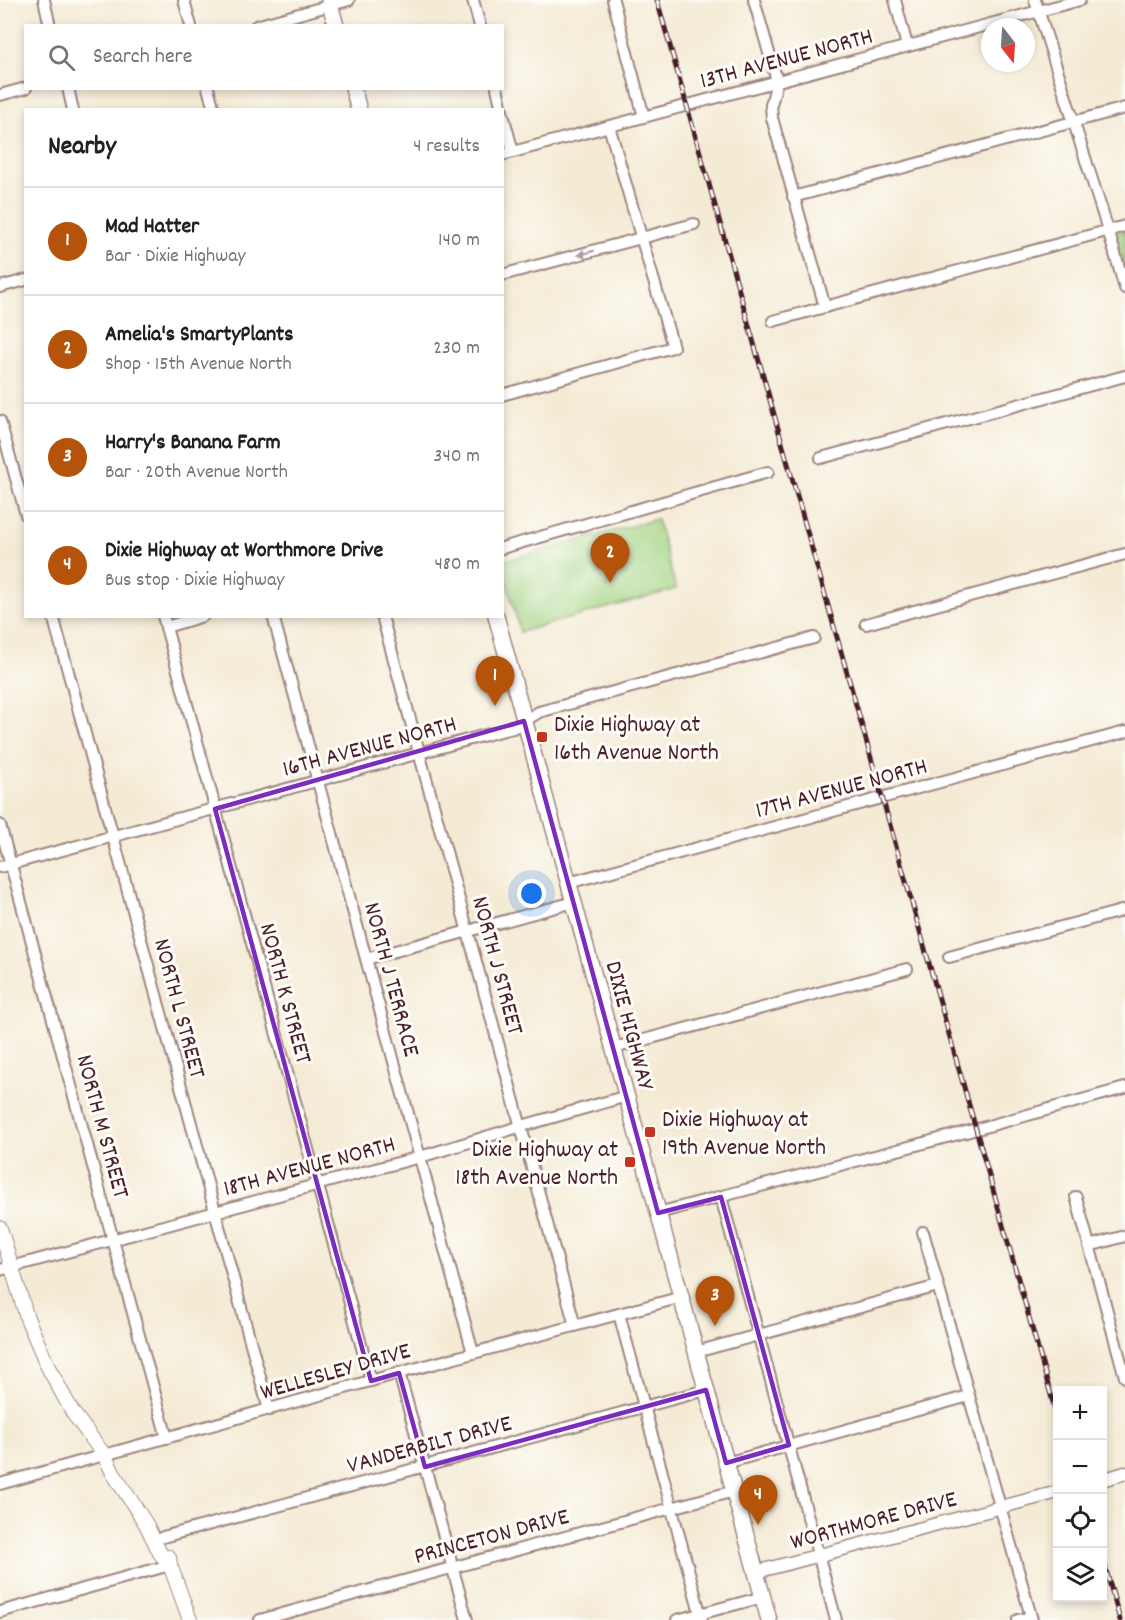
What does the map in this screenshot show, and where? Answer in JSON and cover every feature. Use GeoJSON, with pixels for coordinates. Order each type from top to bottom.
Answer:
{"type":"FeatureCollection","features":[{"type":"Feature","properties":{"kind":"main road"},"geometry":{"type":"LineString","coordinates":[[330,3],[335,24]]}},
{"type":"Feature","properties":{"kind":"main road"},"geometry":{"type":"LineString","coordinates":[[354,90],[358,108]]}},
{"type":"Feature","properties":{"kind":"main road","name":"DIXIE HIGHWAY"},"geometry":{"type":"LineString","coordinates":[[497,618],[769,1620]]}},
{"type":"Feature","properties":{"kind":"main road"},"geometry":{"type":"LineString","coordinates":[[0,1228],[5,1268],[48,1367],[74,1413],[105,1456],[113,1473],[146,1524],[160,1553],[170,1565]]}},
{"type":"Feature","properties":{"kind":"main road"},"geometry":{"type":"LineString","coordinates":[[105,1456],[120,1469],[163,1537],[170,1565],[190,1620]]}},
{"type":"Feature","properties":{"kind":"street"},"geometry":{"type":"LineString","coordinates":[[44,0],[50,24]]}},
{"type":"Feature","properties":{"kind":"street"},"geometry":{"type":"LineString","coordinates":[[184,0],[190,24]]}},
{"type":"Feature","properties":{"kind":"street"},"geometry":{"type":"LineString","coordinates":[[262,24],[330,3],[349,0]]}},
{"type":"Feature","properties":{"kind":"street"},"geometry":{"type":"LineString","coordinates":[[473,0],[479,24]]}},
{"type":"Feature","properties":{"kind":"street"},"geometry":{"type":"LineString","coordinates":[[613,0],[644,117]]}},
{"type":"Feature","properties":{"kind":"street"},"geometry":{"type":"LineString","coordinates":[[754,0],[777,81],[771,105],[772,118],[825,307]]}},
{"type":"Feature","properties":{"kind":"street"},"geometry":{"type":"LineString","coordinates":[[895,0],[908,46]]}},
{"type":"Feature","properties":{"kind":"street","name":"13TH AVENUE NORTH"},"geometry":{"type":"LineString","coordinates":[[508,153],[908,46],[1037,6],[1080,0]]}},
{"type":"Feature","properties":{"kind":"street"},"geometry":{"type":"LineString","coordinates":[[1037,6],[1125,288]]}},
{"type":"Feature","properties":{"kind":"street"},"geometry":{"type":"LineString","coordinates":[[0,95],[24,89]]}},
{"type":"Feature","properties":{"kind":"street"},"geometry":{"type":"LineString","coordinates":[[68,90],[73,108]]}},
{"type":"Feature","properties":{"kind":"street"},"geometry":{"type":"LineString","coordinates":[[209,90],[213,108]]}},
{"type":"Feature","properties":{"kind":"street"},"geometry":{"type":"LineString","coordinates":[[497,90],[501,108]]}},
{"type":"Feature","properties":{"kind":"street"},"geometry":{"type":"LineString","coordinates":[[793,197],[1125,108]]}},
{"type":"Feature","properties":{"kind":"street"},"geometry":{"type":"LineString","coordinates":[[504,124],[508,153]]}},
{"type":"Feature","properties":{"kind":"street"},"geometry":{"type":"LineString","coordinates":[[504,394],[673,347],[609,126]]}},
{"type":"Feature","properties":{"kind":"street"},"geometry":{"type":"LineString","coordinates":[[504,274],[694,224]]}},
{"type":"Feature","properties":{"kind":"street"},"geometry":{"type":"LineString","coordinates":[[773,321],[1125,226]]}},
{"type":"Feature","properties":{"kind":"street"},"geometry":{"type":"LineString","coordinates":[[0,286],[24,280]]}},
{"type":"Feature","properties":{"kind":"street"},"geometry":{"type":"LineString","coordinates":[[821,458],[1125,376]]}},
{"type":"Feature","properties":{"kind":"street"},"geometry":{"type":"LineString","coordinates":[[0,421],[24,508]]}},
{"type":"Feature","properties":{"kind":"street"},"geometry":{"type":"LineString","coordinates":[[504,547],[768,472]]}},
{"type":"Feature","properties":{"kind":"street"},"geometry":{"type":"LineString","coordinates":[[866,624],[1125,554]]}},
{"type":"Feature","properties":{"kind":"street","name":"NORTH L STREET"},"geometry":{"type":"LineString","coordinates":[[54,618],[269,1410]]}},
{"type":"Feature","properties":{"kind":"street"},"geometry":{"type":"LineString","coordinates":[[164,622],[190,618]]}},
{"type":"Feature","properties":{"kind":"street","name":"NORTH J TERRACE"},"geometry":{"type":"LineString","coordinates":[[274,618],[473,1353]]}},
{"type":"Feature","properties":{"kind":"street","name":"NORTH J STREET"},"geometry":{"type":"LineString","coordinates":[[383,618],[575,1326]]}},
{"type":"Feature","properties":{"kind":"street","name":"NORTH K STREET"},"geometry":{"type":"LineString","coordinates":[[164,622],[371,1381]]}},
{"type":"Feature","properties":{"kind":"street","name":"16TH AVENUE NORTH"},"geometry":{"type":"LineString","coordinates":[[5,865],[513,728],[539,712],[814,638]]}},
{"type":"Feature","properties":{"kind":"street","name":"17TH AVENUE NORTH"},"geometry":{"type":"LineString","coordinates":[[568,883],[1125,732]]}},
{"type":"Feature","properties":{"kind":"street","name":"NORTH M STREET"},"geometry":{"type":"LineString","coordinates":[[0,825],[5,865],[113,1239],[167,1438]]}},
{"type":"Feature","properties":{"kind":"street"},"geometry":{"type":"LineString","coordinates":[[366,959],[574,902]]}},
{"type":"Feature","properties":{"kind":"street"},"geometry":{"type":"LineString","coordinates":[[949,957],[1125,910]]}},
{"type":"Feature","properties":{"kind":"street"},"geometry":{"type":"LineString","coordinates":[[614,1048],[907,969]]}},
{"type":"Feature","properties":{"kind":"street"},"geometry":{"type":"LineString","coordinates":[[658,1213],[1125,1088]]}},
{"type":"Feature","properties":{"kind":"street","name":"18TH AVENUE NORTH"},"geometry":{"type":"LineString","coordinates":[[5,1268],[420,1157],[627,1096]]}},
{"type":"Feature","properties":{"kind":"street"},"geometry":{"type":"LineString","coordinates":[[721,1197],[836,1620]]}},
{"type":"Feature","properties":{"kind":"street"},"geometry":{"type":"LineString","coordinates":[[1076,1197],[1122,1355],[1125,1377]]}},
{"type":"Feature","properties":{"kind":"street"},"geometry":{"type":"LineString","coordinates":[[923,1232],[1032,1618],[1018,1620]]}},
{"type":"Feature","properties":{"kind":"street"},"geometry":{"type":"LineString","coordinates":[[1089,1246],[1125,1236]]}},
{"type":"Feature","properties":{"kind":"street"},"geometry":{"type":"LineString","coordinates":[[696,1352],[938,1286]]}},
{"type":"Feature","properties":{"kind":"street","name":"WELLESLEY DRIVE"},"geometry":{"type":"LineString","coordinates":[[0,1484],[682,1297]]}},
{"type":"Feature","properties":{"kind":"street"},"geometry":{"type":"LineString","coordinates":[[619,1314],[702,1617]]}},
{"type":"Feature","properties":{"kind":"street"},"geometry":{"type":"LineString","coordinates":[[399,1373],[466,1620]]}},
{"type":"Feature","properties":{"kind":"street","name":"VANDERBILT DRIVE"},"geometry":{"type":"LineString","coordinates":[[163,1537],[706,1390]]}},
{"type":"Feature","properties":{"kind":"street"},"geometry":{"type":"LineString","coordinates":[[726,1462],[969,1396]]}},
{"type":"Feature","properties":{"kind":"street"},"geometry":{"type":"LineString","coordinates":[[1107,1478],[1125,1473]]}},
{"type":"Feature","properties":{"kind":"street","name":"PRINCETON DRIVE"},"geometry":{"type":"LineString","coordinates":[[260,1620],[734,1491]]}},
{"type":"Feature","properties":{"kind":"street","name":"WORTHMORE DRIVE"},"geometry":{"type":"LineString","coordinates":[[756,1572],[1053,1493]]}},
{"type":"Feature","properties":{"kind":"street"},"geometry":{"type":"LineString","coordinates":[[0,1612],[170,1565]]}},
{"type":"Feature","properties":{"kind":"street"},"geometry":{"type":"LineString","coordinates":[[677,1620],[702,1617],[763,1597]]}},
{"type":"Feature","properties":{"kind":"highlighted area"},"geometry":{"type":"Polygon","coordinates":[[[524,721],[658,1213],[721,1197],[789,1445],[726,1463],[706,1390],[425,1467],[399,1373],[371,1381],[215,809],[524,721]]]}},
{"type":"Feature","properties":{"kind":"green space"},"geometry":{"type":"Polygon","coordinates":[[[1125,230],[1125,269],[1114,233],[1125,230]]]}},
{"type":"Feature","properties":{"kind":"green space"},"geometry":{"type":"Polygon","coordinates":[[[657,519],[676,589],[520,632],[504,572],[504,561],[657,519]]]}},
{"type":"Feature","properties":{"kind":"railway"},"geometry":{"type":"LineString","coordinates":[[657,0],[1053,1402]]}},
{"type":"Feature","properties":{"kind":"railway"},"geometry":{"type":"LineString","coordinates":[[1107,1574],[1120,1620]]}},
{"type":"Feature","properties":{"kind":"place","name":"Amelia's SmartyPlants"},"geometry":{"type":"Point","coordinates":[610,583]}},
{"type":"Feature","properties":{"kind":"place","name":"Mad Hatter"},"geometry":{"type":"Point","coordinates":[495,706]}},
{"type":"Feature","properties":{"kind":"place","name":"Dixie Highway at 16th Avenue North"},"geometry":{"type":"Point","coordinates":[542,737]}},
{"type":"Feature","properties":{"kind":"place","name":"Dixie Highway at 19th Avenue North"},"geometry":{"type":"Point","coordinates":[650,1132]}},
{"type":"Feature","properties":{"kind":"place","name":"Dixie Highway at 18th Avenue North"},"geometry":{"type":"Point","coordinates":[630,1162]}},
{"type":"Feature","properties":{"kind":"place","name":"Harry's Banana Farm"},"geometry":{"type":"Point","coordinates":[715,1326]}},
{"type":"Feature","properties":{"kind":"place","name":"Dixie Highway at Worthmore Drive"},"geometry":{"type":"Point","coordinates":[758,1525]}}]}
